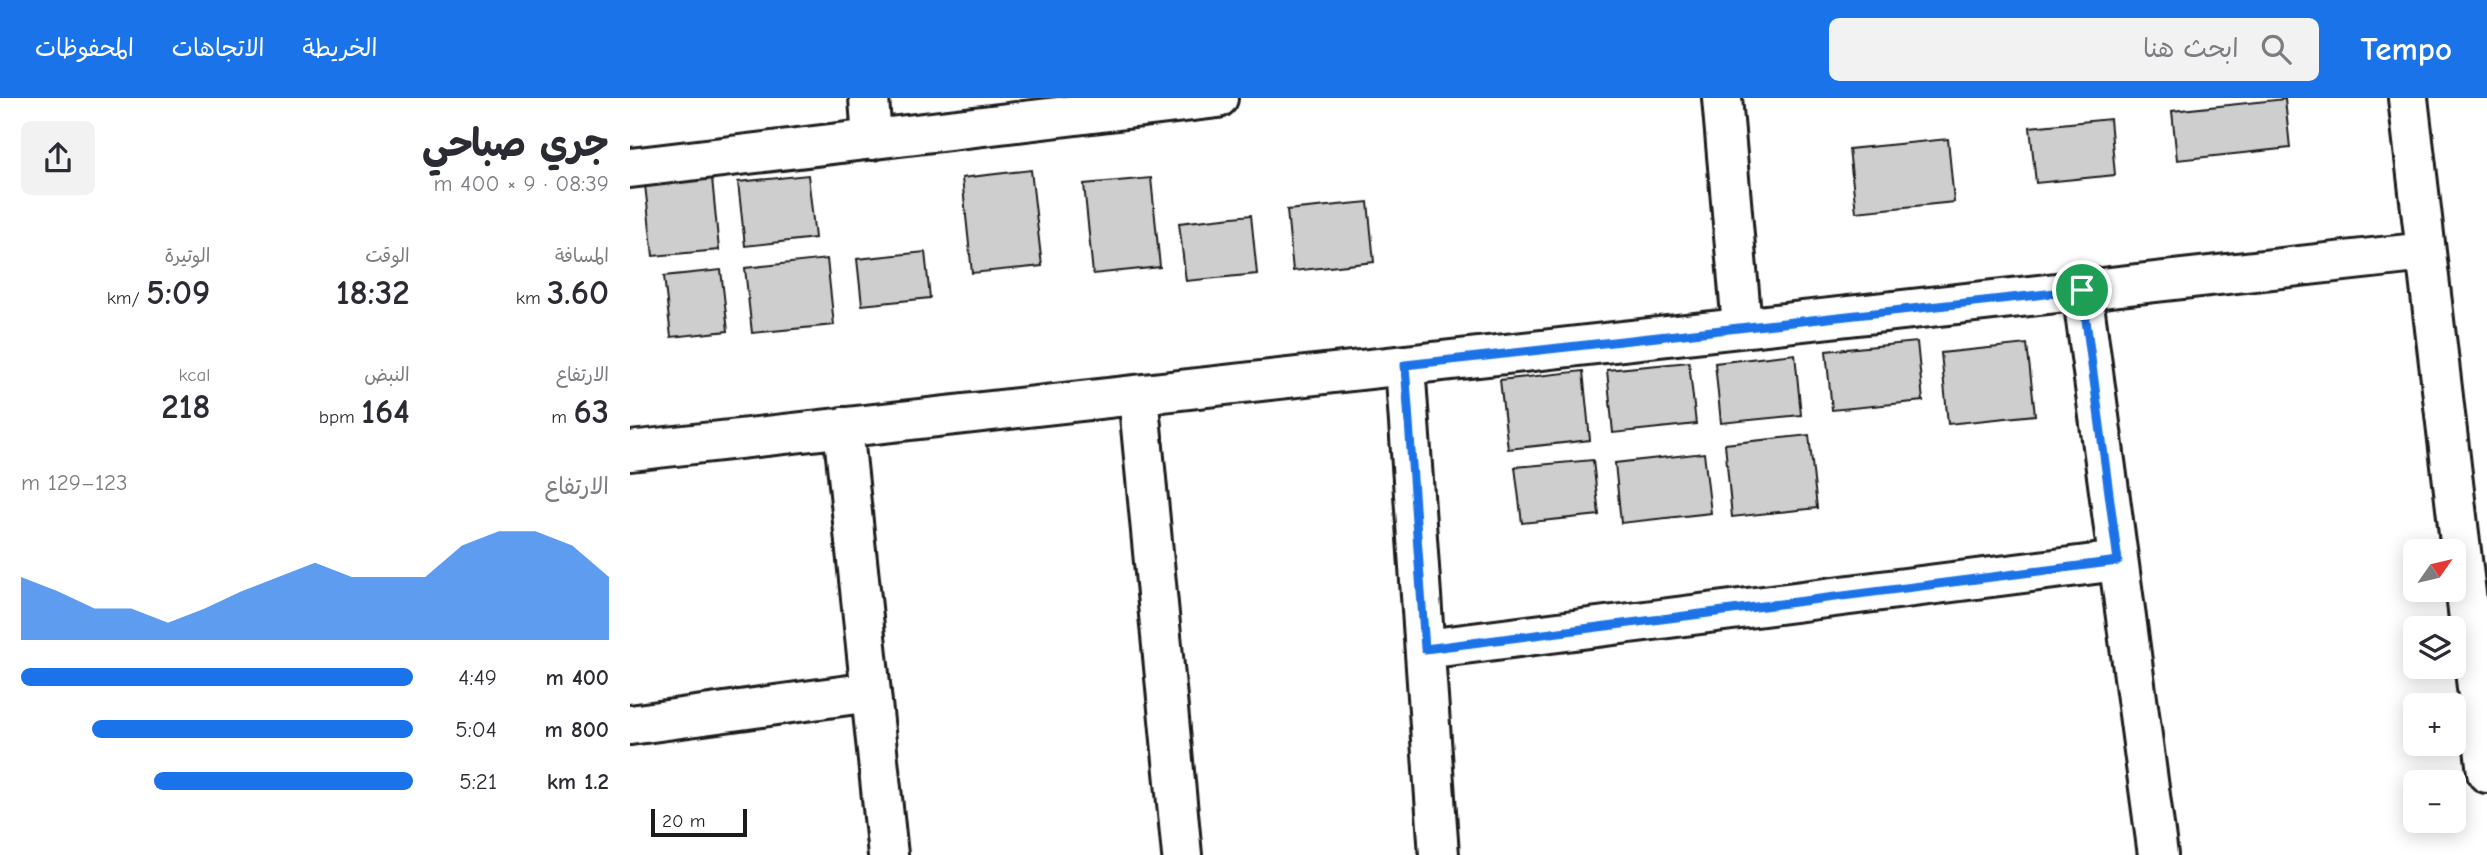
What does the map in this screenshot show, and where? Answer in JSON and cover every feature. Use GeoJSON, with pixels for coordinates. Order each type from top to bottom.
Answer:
{"type":"FeatureCollection","features":[{"type":"Feature","properties":{"kind":"street"},"geometry":{"type":"LineString","coordinates":[[869,98],[872,139]]}},
{"type":"Feature","properties":{"kind":"street"},"geometry":{"type":"LineString","coordinates":[[630,168],[1218,98]]}},
{"type":"Feature","properties":{"kind":"street"},"geometry":{"type":"LineString","coordinates":[[1722,98],[1742,327]]}},
{"type":"Feature","properties":{"kind":"street"},"geometry":{"type":"LineString","coordinates":[[2408,98],[2487,773]]}},
{"type":"Feature","properties":{"kind":"street"},"geometry":{"type":"LineString","coordinates":[[630,451],[2426,252]]}},
{"type":"Feature","properties":{"kind":"street"},"geometry":{"type":"LineString","coordinates":[[2082,290],[2158,855]]}},
{"type":"Feature","properties":{"kind":"street"},"geometry":{"type":"LineString","coordinates":[[1405,365],[1439,855]]}},
{"type":"Feature","properties":{"kind":"street"},"geometry":{"type":"LineString","coordinates":[[1138,395],[1182,855]]}},
{"type":"Feature","properties":{"kind":"street"},"geometry":{"type":"LineString","coordinates":[[843,427],[888,855]]}},
{"type":"Feature","properties":{"kind":"street"},"geometry":{"type":"LineString","coordinates":[[1425,649],[2118,561]]}},
{"type":"Feature","properties":{"kind":"street"},"geometry":{"type":"LineString","coordinates":[[630,726],[871,692]]}},
{"type":"Feature","properties":{"kind":"building"},"geometry":{"type":"Polygon","coordinates":[[[2285,99],[2290,148],[2177,160],[2172,111],[2285,99]]]}},
{"type":"Feature","properties":{"kind":"building"},"geometry":{"type":"Polygon","coordinates":[[[2110,119],[2115,175],[2036,183],[2030,127],[2110,119]]]}},
{"type":"Feature","properties":{"kind":"building"},"geometry":{"type":"Polygon","coordinates":[[[1948,139],[1954,202],[1856,212],[1849,149],[1948,139]]]}},
{"type":"Feature","properties":{"kind":"building"},"geometry":{"type":"Polygon","coordinates":[[[1031,170],[1042,266],[972,273],[962,178],[1031,170]]]}},
{"type":"Feature","properties":{"kind":"building"},"geometry":{"type":"Polygon","coordinates":[[[808,175],[815,238],[745,246],[738,182],[808,175]]]}},
{"type":"Feature","properties":{"kind":"building"},"geometry":{"type":"Polygon","coordinates":[[[712,178],[719,250],[653,256],[645,185],[712,178]]]}},
{"type":"Feature","properties":{"kind":"building"},"geometry":{"type":"Polygon","coordinates":[[[1151,178],[1160,267],[1093,274],[1084,184],[1151,178]]]}},
{"type":"Feature","properties":{"kind":"building"},"geometry":{"type":"Polygon","coordinates":[[[1368,202],[1374,262],[1293,271],[1287,210],[1368,202]]]}},
{"type":"Feature","properties":{"kind":"building"},"geometry":{"type":"Polygon","coordinates":[[[1251,215],[1257,274],[1186,281],[1179,223],[1251,215]]]}},
{"type":"Feature","properties":{"kind":"building"},"geometry":{"type":"Polygon","coordinates":[[[925,252],[930,298],[862,305],[857,259],[925,252]]]}},
{"type":"Feature","properties":{"kind":"building"},"geometry":{"type":"Polygon","coordinates":[[[827,259],[834,325],[752,333],[745,268],[827,259]]]}},
{"type":"Feature","properties":{"kind":"building"},"geometry":{"type":"Polygon","coordinates":[[[721,270],[728,331],[671,337],[664,276],[721,270]]]}},
{"type":"Feature","properties":{"kind":"building"},"geometry":{"type":"Polygon","coordinates":[[[1917,342],[1923,401],[1832,410],[1826,351],[1917,342]]]}},
{"type":"Feature","properties":{"kind":"building"},"geometry":{"type":"Polygon","coordinates":[[[2027,344],[2035,415],[1948,424],[1941,353],[2027,344]]]}},
{"type":"Feature","properties":{"kind":"building"},"geometry":{"type":"Polygon","coordinates":[[[1795,354],[1801,415],[1721,423],[1715,363],[1795,354]]]}},
{"type":"Feature","properties":{"kind":"building"},"geometry":{"type":"Polygon","coordinates":[[[1689,362],[1696,424],[1613,433],[1607,370],[1689,362]]]}},
{"type":"Feature","properties":{"kind":"building"},"geometry":{"type":"Polygon","coordinates":[[[1583,371],[1590,440],[1508,449],[1500,380],[1583,371]]]}},
{"type":"Feature","properties":{"kind":"building"},"geometry":{"type":"Polygon","coordinates":[[[1809,435],[1817,508],[1732,517],[1725,444],[1809,435]]]}},
{"type":"Feature","properties":{"kind":"building"},"geometry":{"type":"Polygon","coordinates":[[[1704,453],[1711,513],[1621,523],[1615,463],[1704,453]]]}},
{"type":"Feature","properties":{"kind":"building"},"geometry":{"type":"Polygon","coordinates":[[[1593,460],[1599,515],[1522,523],[1515,467],[1593,460]]]}},
{"type":"Feature","properties":{"kind":"route"},"geometry":{"type":"LineString","coordinates":[[2082,290],[2118,561],[1425,649],[1405,365],[2082,290]]}}]}
